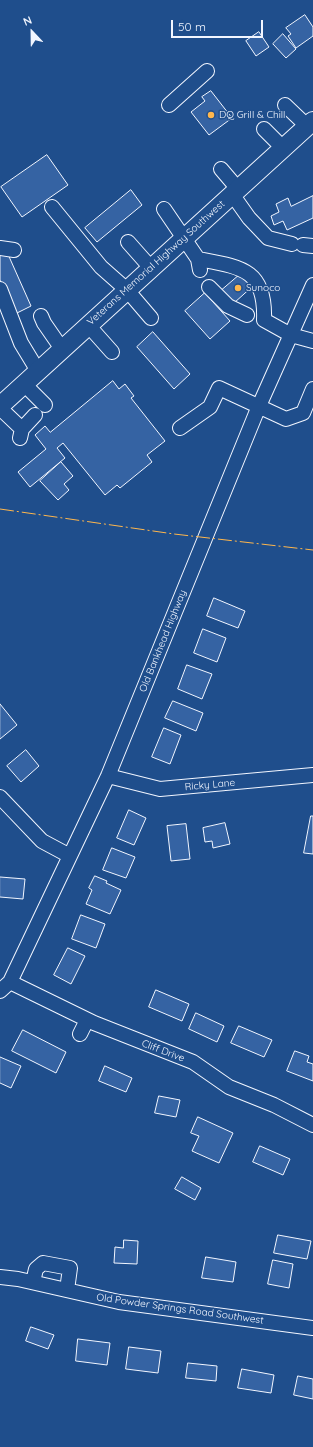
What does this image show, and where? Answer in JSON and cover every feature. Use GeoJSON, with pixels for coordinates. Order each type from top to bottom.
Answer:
{"type":"FeatureCollection","features":[{"type":"Feature","properties":{"kind":"main road","name":"Veterans Memorial Highway Southwest"},"geometry":{"type":"LineString","coordinates":[[0,407],[88,325],[310,124]]}},
{"type":"Feature","properties":{"kind":"street"},"geometry":{"type":"LineString","coordinates":[[169,105],[207,71]]}},
{"type":"Feature","properties":{"kind":"street"},"geometry":{"type":"LineString","coordinates":[[285,105],[310,124]]}},
{"type":"Feature","properties":{"kind":"street"},"geometry":{"type":"LineString","coordinates":[[264,129],[283,148]]}},
{"type":"Feature","properties":{"kind":"street"},"geometry":{"type":"LineString","coordinates":[[221,169],[249,218],[268,238],[302,245]]}},
{"type":"Feature","properties":{"kind":"street"},"geometry":{"type":"LineString","coordinates":[[52,207],[101,267],[127,290],[151,318]]}},
{"type":"Feature","properties":{"kind":"street"},"geometry":{"type":"LineString","coordinates":[[164,209],[185,238],[199,264],[233,265],[243,269],[258,284],[264,304],[264,320],[291,335],[313,341]]}},
{"type":"Feature","properties":{"kind":"street"},"geometry":{"type":"LineString","coordinates":[[128,242],[152,268]]}},
{"type":"Feature","properties":{"kind":"street","name":"Old Bankhead Highway"},"geometry":{"type":"LineString","coordinates":[[5,987],[108,776],[259,406],[313,284]]}},
{"type":"Feature","properties":{"kind":"street"},"geometry":{"type":"LineString","coordinates":[[209,287],[228,306],[247,315]]}},
{"type":"Feature","properties":{"kind":"street"},"geometry":{"type":"LineString","coordinates":[[0,289],[21,343],[38,371]]}},
{"type":"Feature","properties":{"kind":"street"},"geometry":{"type":"LineString","coordinates":[[41,316],[44,323],[62,349]]}},
{"type":"Feature","properties":{"kind":"street"},"geometry":{"type":"LineString","coordinates":[[88,325],[112,352]]}},
{"type":"Feature","properties":{"kind":"street"},"geometry":{"type":"LineString","coordinates":[[24,384],[45,405]]}},
{"type":"Feature","properties":{"kind":"street"},"geometry":{"type":"LineString","coordinates":[[180,428],[210,407],[219,388],[286,419],[303,413],[313,389]]}},
{"type":"Feature","properties":{"kind":"street"},"geometry":{"type":"LineString","coordinates":[[0,407],[21,434],[35,416]]}},
{"type":"Feature","properties":{"kind":"street","name":"Ricky Lane"},"geometry":{"type":"LineString","coordinates":[[108,776],[160,789],[313,775]]}},
{"type":"Feature","properties":{"kind":"street"},"geometry":{"type":"LineString","coordinates":[[0,797],[42,841],[70,856]]}},
{"type":"Feature","properties":{"kind":"street","name":"Cliff Drive"},"geometry":{"type":"LineString","coordinates":[[5,987],[193,1062],[229,1087],[274,1105],[313,1125]]}},
{"type":"Feature","properties":{"kind":"street"},"geometry":{"type":"LineString","coordinates":[[80,1034],[86,1020]]}},
{"type":"Feature","properties":{"kind":"street"},"geometry":{"type":"LineString","coordinates":[[33,1282],[36,1270],[43,1263],[70,1268],[67,1290]]}},
{"type":"Feature","properties":{"kind":"street","name":"Old Powder Springs Road Southwest"},"geometry":{"type":"LineString","coordinates":[[0,1277],[33,1282],[119,1302],[313,1328]]}},
{"type":"Feature","properties":{"kind":"building"},"geometry":{"type":"Polygon","coordinates":[[[305,15],[313,27],[313,36],[296,48],[288,36],[291,34],[286,28],[305,15]]]}},
{"type":"Feature","properties":{"kind":"building"},"geometry":{"type":"Polygon","coordinates":[[[259,32],[269,47],[256,56],[246,41],[259,32]]]}},
{"type":"Feature","properties":{"kind":"building"},"geometry":{"type":"Polygon","coordinates":[[[283,34],[296,49],[286,58],[273,44],[283,34]]]}},
{"type":"Feature","properties":{"kind":"building","name":"DQ Grill & Chill"},"geometry":{"type":"Polygon","coordinates":[[[211,91],[232,118],[209,135],[191,112],[205,101],[202,97],[211,91]]]}},
{"type":"Feature","properties":{"kind":"building"},"geometry":{"type":"Polygon","coordinates":[[[47,155],[68,185],[22,217],[1,187],[47,155]]]}},
{"type":"Feature","properties":{"kind":"building"},"geometry":{"type":"Polygon","coordinates":[[[131,190],[142,205],[97,242],[85,228],[131,190]]]}},
{"type":"Feature","properties":{"kind":"building"},"geometry":{"type":"Polygon","coordinates":[[[313,196],[313,218],[287,230],[283,221],[274,225],[271,216],[279,212],[276,204],[288,198],[291,206],[313,196]]]}},
{"type":"Feature","properties":{"kind":"building"},"geometry":{"type":"Polygon","coordinates":[[[7,252],[31,306],[15,314],[0,280],[0,255],[7,252]]]}},
{"type":"Feature","properties":{"kind":"building","name":"Sunoco"},"geometry":{"type":"Polygon","coordinates":[[[243,272],[254,285],[234,303],[222,290],[243,272]]]}},
{"type":"Feature","properties":{"kind":"building"},"geometry":{"type":"Polygon","coordinates":[[[205,293],[230,321],[210,339],[185,311],[205,293]]]}},
{"type":"Feature","properties":{"kind":"building"},"geometry":{"type":"Polygon","coordinates":[[[153,332],[190,374],[174,389],[137,347],[153,332]]]}},
{"type":"Feature","properties":{"kind":"building"},"geometry":{"type":"Polygon","coordinates":[[[113,381],[119,389],[125,384],[134,396],[131,398],[165,441],[147,455],[152,462],[120,488],[117,485],[105,495],[63,443],[57,448],[65,458],[30,487],[18,472],[46,449],[35,435],[45,426],[50,432],[113,381]]]}},
{"type":"Feature","properties":{"kind":"building"},"geometry":{"type":"Polygon","coordinates":[[[61,462],[73,476],[64,484],[69,490],[58,500],[40,481],[61,462]]]}},
{"type":"Feature","properties":{"kind":"building"},"geometry":{"type":"Polygon","coordinates":[[[214,598],[245,611],[238,628],[207,616],[214,598]]]}},
{"type":"Feature","properties":{"kind":"building"},"geometry":{"type":"Polygon","coordinates":[[[203,629],[226,638],[217,662],[194,653],[203,629]]]}},
{"type":"Feature","properties":{"kind":"building"},"geometry":{"type":"Polygon","coordinates":[[[187,665],[212,674],[202,699],[178,689],[187,665]]]}},
{"type":"Feature","properties":{"kind":"building"},"geometry":{"type":"Polygon","coordinates":[[[173,701],[203,713],[196,731],[165,718],[173,701]]]}},
{"type":"Feature","properties":{"kind":"building"},"geometry":{"type":"Polygon","coordinates":[[[0,704],[17,725],[0,739],[0,704]]]}},
{"type":"Feature","properties":{"kind":"building"},"geometry":{"type":"Polygon","coordinates":[[[164,728],[181,735],[170,764],[152,757],[164,728]]]}},
{"type":"Feature","properties":{"kind":"building"},"geometry":{"type":"Polygon","coordinates":[[[26,750],[39,766],[21,782],[7,766],[26,750]]]}},
{"type":"Feature","properties":{"kind":"building"},"geometry":{"type":"Polygon","coordinates":[[[129,810],[146,818],[134,845],[117,838],[129,810]]]}},
{"type":"Feature","properties":{"kind":"building"},"geometry":{"type":"Polygon","coordinates":[[[311,816],[313,816],[313,854],[304,853],[311,816]]]}},
{"type":"Feature","properties":{"kind":"building"},"geometry":{"type":"Polygon","coordinates":[[[225,823],[230,844],[213,848],[212,841],[205,842],[203,828],[225,823]]]}},
{"type":"Feature","properties":{"kind":"building"},"geometry":{"type":"Polygon","coordinates":[[[186,824],[190,859],[171,861],[167,826],[186,824]]]}},
{"type":"Feature","properties":{"kind":"building"},"geometry":{"type":"Polygon","coordinates":[[[112,848],[135,857],[126,878],[103,870],[112,848]]]}},
{"type":"Feature","properties":{"kind":"building"},"geometry":{"type":"Polygon","coordinates":[[[95,876],[107,881],[106,883],[121,890],[110,914],[86,904],[92,890],[89,888],[95,876]]]}},
{"type":"Feature","properties":{"kind":"building"},"geometry":{"type":"Polygon","coordinates":[[[0,877],[25,879],[23,899],[0,897],[0,877]]]}},
{"type":"Feature","properties":{"kind":"building"},"geometry":{"type":"Polygon","coordinates":[[[81,915],[105,924],[96,948],[72,939],[81,915]]]}},
{"type":"Feature","properties":{"kind":"building"},"geometry":{"type":"Polygon","coordinates":[[[68,948],[85,956],[71,984],[54,975],[68,948]]]}},
{"type":"Feature","properties":{"kind":"building"},"geometry":{"type":"Polygon","coordinates":[[[156,990],[189,1004],[182,1021],[149,1007],[156,990]]]}},
{"type":"Feature","properties":{"kind":"building"},"geometry":{"type":"Polygon","coordinates":[[[196,1013],[224,1026],[217,1042],[189,1029],[196,1013]]]}},
{"type":"Feature","properties":{"kind":"building"},"geometry":{"type":"Polygon","coordinates":[[[239,1026],[272,1040],[264,1057],[231,1043],[239,1026]]]}},
{"type":"Feature","properties":{"kind":"building"},"geometry":{"type":"Polygon","coordinates":[[[23,1030],[66,1052],[56,1073],[12,1051],[23,1030]]]}},
{"type":"Feature","properties":{"kind":"building"},"geometry":{"type":"Polygon","coordinates":[[[295,1051],[309,1056],[307,1062],[313,1064],[313,1081],[287,1071],[295,1051]]]}},
{"type":"Feature","properties":{"kind":"building"},"geometry":{"type":"Polygon","coordinates":[[[0,1057],[21,1066],[11,1088],[0,1083],[0,1057]]]}},
{"type":"Feature","properties":{"kind":"building"},"geometry":{"type":"Polygon","coordinates":[[[105,1066],[132,1078],[126,1092],[99,1081],[105,1066]]]}},
{"type":"Feature","properties":{"kind":"building"},"geometry":{"type":"Polygon","coordinates":[[[159,1096],[180,1100],[176,1117],[155,1113],[159,1096]]]}},
{"type":"Feature","properties":{"kind":"building"},"geometry":{"type":"Polygon","coordinates":[[[198,1117],[233,1133],[219,1163],[192,1151],[199,1136],[191,1133],[198,1117]]]}},
{"type":"Feature","properties":{"kind":"building"},"geometry":{"type":"Polygon","coordinates":[[[260,1146],[290,1159],[283,1175],[253,1162],[260,1146]]]}},
{"type":"Feature","properties":{"kind":"building"},"geometry":{"type":"Polygon","coordinates":[[[182,1177],[201,1188],[195,1200],[175,1189],[182,1177]]]}},
{"type":"Feature","properties":{"kind":"building"},"geometry":{"type":"Polygon","coordinates":[[[278,1235],[311,1241],[307,1259],[274,1253],[278,1235]]]}},
{"type":"Feature","properties":{"kind":"building"},"geometry":{"type":"Polygon","coordinates":[[[124,1240],[138,1241],[137,1264],[114,1263],[115,1247],[123,1248],[124,1240]]]}},
{"type":"Feature","properties":{"kind":"building"},"geometry":{"type":"Polygon","coordinates":[[[206,1257],[236,1262],[233,1282],[202,1278],[206,1257]]]}},
{"type":"Feature","properties":{"kind":"building"},"geometry":{"type":"Polygon","coordinates":[[[273,1260],[293,1264],[289,1288],[268,1284],[273,1260]]]}},
{"type":"Feature","properties":{"kind":"building"},"geometry":{"type":"Polygon","coordinates":[[[31,1327],[54,1335],[48,1349],[26,1341],[31,1327]]]}},
{"type":"Feature","properties":{"kind":"building"},"geometry":{"type":"Polygon","coordinates":[[[78,1339],[110,1343],[107,1365],[76,1361],[78,1339]]]}},
{"type":"Feature","properties":{"kind":"building"},"geometry":{"type":"Polygon","coordinates":[[[129,1347],[161,1351],[158,1373],[126,1369],[129,1347]]]}},
{"type":"Feature","properties":{"kind":"building"},"geometry":{"type":"Polygon","coordinates":[[[188,1363],[217,1366],[216,1381],[186,1378],[188,1363]]]}},
{"type":"Feature","properties":{"kind":"building"},"geometry":{"type":"Polygon","coordinates":[[[242,1369],[274,1375],[271,1393],[238,1388],[242,1369]]]}},
{"type":"Feature","properties":{"kind":"building"},"geometry":{"type":"Polygon","coordinates":[[[298,1376],[313,1379],[313,1399],[294,1395],[298,1376]]]}},
{"type":"Feature","properties":{"kind":"power"},"geometry":{"type":"LineString","coordinates":[[0,509],[174,534],[313,550]]}},
{"type":"Feature","properties":{"kind":"place","name":"DQ Grill & Chill"},"geometry":{"type":"Point","coordinates":[211,115]}},
{"type":"Feature","properties":{"kind":"place","name":"Sunoco"},"geometry":{"type":"Point","coordinates":[238,288]}}]}
